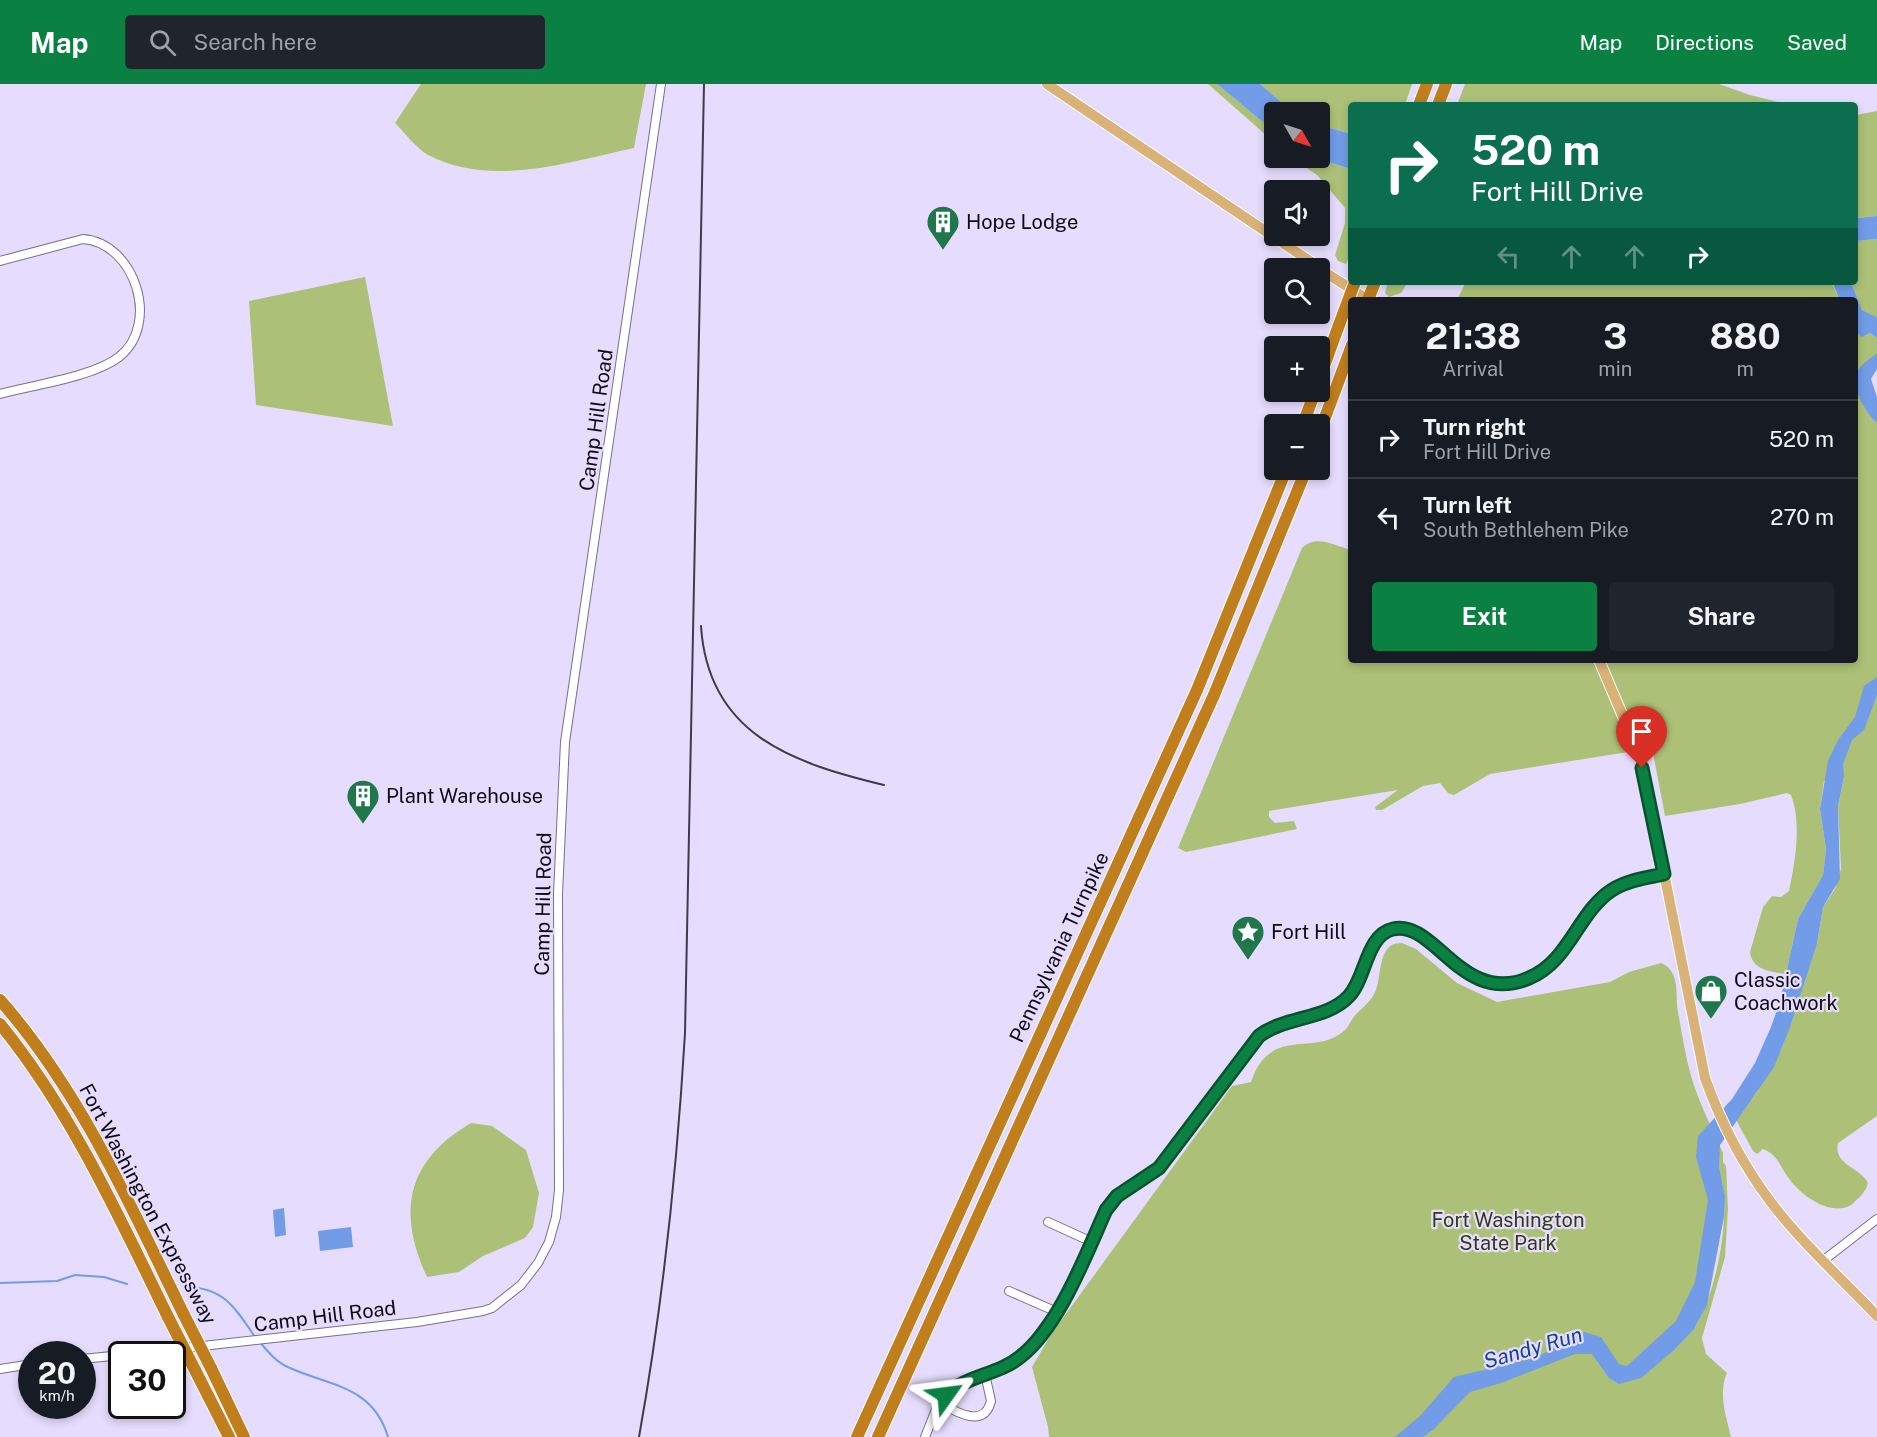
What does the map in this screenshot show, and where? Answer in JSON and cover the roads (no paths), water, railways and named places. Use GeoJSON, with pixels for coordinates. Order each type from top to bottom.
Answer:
{"type":"FeatureCollection","features":[{"type":"Feature","properties":{"kind":"highway"},"geometry":{"type":"LineString","coordinates":[[1420,102],[1427,84]]}},
{"type":"Feature","properties":{"kind":"highway"},"geometry":{"type":"LineString","coordinates":[[1439,102],[1446,84]]}},
{"type":"Feature","properties":{"kind":"highway"},"geometry":{"type":"LineString","coordinates":[[1330,350],[1348,301]]}},
{"type":"Feature","properties":{"kind":"highway"},"geometry":{"type":"LineString","coordinates":[[1326,414],[1348,356]]}},
{"type":"Feature","properties":{"kind":"highway","name":"Pennsylvania Turnpike"},"geometry":{"type":"LineString","coordinates":[[857,1437],[1193,700],[1236,601],[1282,480]]}},
{"type":"Feature","properties":{"kind":"highway","name":"Pennsylvania Turnpike"},"geometry":{"type":"LineString","coordinates":[[878,1437],[1215,695],[1302,480]]}},
{"type":"Feature","properties":{"kind":"highway","name":"Fort Washington Expressway"},"geometry":{"type":"LineString","coordinates":[[0,1000],[45,1058],[84,1119],[244,1437]]}},
{"type":"Feature","properties":{"kind":"highway","name":"Fort Washington Expressway"},"geometry":{"type":"LineString","coordinates":[[0,1024],[45,1086],[94,1170],[229,1437]]}},
{"type":"Feature","properties":{"kind":"main road"},"geometry":{"type":"LineString","coordinates":[[1047,84],[1305,258]]}},
{"type":"Feature","properties":{"kind":"main road"},"geometry":{"type":"LineString","coordinates":[[1330,275],[1364,297]]}},
{"type":"Feature","properties":{"kind":"main road"},"geometry":{"type":"LineString","coordinates":[[1600,663],[1638,752],[1705,1078],[1715,1105],[1771,1203],[1877,1316]]}},
{"type":"Feature","properties":{"kind":"street","name":"Camp Hill Road"},"geometry":{"type":"LineString","coordinates":[[186,1348],[428,1320],[492,1308],[521,1285],[538,1263],[549,1242],[559,1190],[558,894],[565,742],[661,84]]}},
{"type":"Feature","properties":{"kind":"street"},"geometry":{"type":"LineString","coordinates":[[0,261],[83,239],[94,240],[111,248],[131,273],[139,294],[139,321],[132,342],[122,355],[105,367],[0,393]]}},
{"type":"Feature","properties":{"kind":"street"},"geometry":{"type":"LineString","coordinates":[[925,1437],[940,1403],[957,1385],[1019,1358],[1066,1297],[1113,1200],[1159,1168],[1251,1044],[1278,1024],[1323,1011],[1347,998],[1354,989],[1375,944],[1385,932],[1394,929],[1410,930],[1468,974],[1485,982],[1499,984],[1520,982],[1538,974],[1554,962],[1610,892],[1633,881],[1664,874]]}},
{"type":"Feature","properties":{"kind":"street"},"geometry":{"type":"LineString","coordinates":[[1824,1260],[1877,1219]]}},
{"type":"Feature","properties":{"kind":"street"},"geometry":{"type":"LineString","coordinates":[[1048,1222],[1092,1242]]}},
{"type":"Feature","properties":{"kind":"street"},"geometry":{"type":"LineString","coordinates":[[1009,1291],[1056,1312]]}},
{"type":"Feature","properties":{"kind":"street"},"geometry":{"type":"LineString","coordinates":[[0,1369],[18,1367]]}},
{"type":"Feature","properties":{"kind":"street"},"geometry":{"type":"LineString","coordinates":[[940,1403],[962,1415],[977,1417],[984,1413],[991,1401],[985,1374]]}},
{"type":"Feature","properties":{"kind":"water"},"geometry":{"type":"Polygon","coordinates":[[[1217,84],[1260,84],[1281,102],[1264,102],[1264,123],[1217,84]]]}},
{"type":"Feature","properties":{"kind":"water"},"geometry":{"type":"Polygon","coordinates":[[[1330,128],[1348,133],[1348,168],[1330,163],[1330,128]]]}},
{"type":"Feature","properties":{"kind":"water"},"geometry":{"type":"Polygon","coordinates":[[[1877,216],[1877,239],[1858,241],[1858,218],[1877,216]]]}},
{"type":"Feature","properties":{"kind":"water"},"geometry":{"type":"Polygon","coordinates":[[[1833,285],[1852,285],[1857,297],[1839,297],[1833,285]]]}},
{"type":"Feature","properties":{"kind":"water"},"geometry":{"type":"Polygon","coordinates":[[[1858,300],[1862,310],[1877,317],[1877,338],[1870,333],[1862,337],[1858,335],[1858,300]]]}},
{"type":"Feature","properties":{"kind":"water"},"geometry":{"type":"Polygon","coordinates":[[[1877,353],[1877,369],[1871,379],[1877,397],[1877,423],[1869,414],[1858,393],[1858,371],[1877,353]]]}},
{"type":"Feature","properties":{"kind":"water"},"geometry":{"type":"Polygon","coordinates":[[[1877,677],[1877,695],[1864,730],[1852,740],[1843,764],[1844,777],[1838,806],[1840,879],[1823,907],[1817,944],[1789,1030],[1774,1067],[1720,1145],[1719,1167],[1725,1197],[1724,1217],[1707,1305],[1694,1329],[1674,1350],[1641,1378],[1619,1384],[1609,1378],[1592,1354],[1575,1354],[1501,1383],[1470,1392],[1434,1429],[1423,1437],[1395,1437],[1420,1416],[1454,1377],[1535,1358],[1584,1332],[1601,1337],[1619,1364],[1627,1366],[1676,1321],[1695,1282],[1708,1200],[1696,1157],[1698,1136],[1732,1099],[1755,1063],[1771,1027],[1780,1001],[1798,919],[1823,875],[1826,849],[1820,809],[1828,761],[1838,740],[1855,717],[1864,686],[1877,677]]]}},
{"type":"Feature","properties":{"kind":"water"},"geometry":{"type":"Polygon","coordinates":[[[284,1208],[286,1235],[275,1237],[273,1210],[284,1208]]]}},
{"type":"Feature","properties":{"kind":"water"},"geometry":{"type":"Polygon","coordinates":[[[351,1227],[353,1247],[320,1251],[318,1231],[351,1227]]]}},
{"type":"Feature","properties":{"kind":"waterway","name":"Sandy Run"},"geometry":{"type":"LineString","coordinates":[[0,1283],[57,1281],[75,1275],[104,1277],[127,1284]]}},
{"type":"Feature","properties":{"kind":"waterway","name":"Sandy Run"},"geometry":{"type":"LineString","coordinates":[[187,1287],[200,1288],[220,1296],[235,1309],[255,1337]]}},
{"type":"Feature","properties":{"kind":"waterway","name":"Sandy Run"},"geometry":{"type":"LineString","coordinates":[[259,1341],[273,1357],[285,1366],[335,1384],[361,1398],[372,1407],[381,1420],[388,1437]]}},
{"type":"Feature","properties":{"kind":"railway"},"geometry":{"type":"LineString","coordinates":[[639,1437],[668,1236],[685,1033],[704,84]]}},
{"type":"Feature","properties":{"kind":"railway"},"geometry":{"type":"LineString","coordinates":[[701,626],[707,663],[720,694],[738,718],[761,738],[788,754],[818,766],[884,785]]}},
{"type":"Feature","properties":{"kind":"place","name":"Hope Lodge"},"geometry":{"type":"Point","coordinates":[943,251]}},
{"type":"Feature","properties":{"kind":"place","name":"Plant Warehouse"},"geometry":{"type":"Point","coordinates":[363,825]}},
{"type":"Feature","properties":{"kind":"place","name":"Fort Hill"},"geometry":{"type":"Point","coordinates":[1248,961]}},
{"type":"Feature","properties":{"kind":"place","name":"Classic Coachwork"},"geometry":{"type":"Point","coordinates":[1711,1020]}},
{"type":"Feature","properties":{"kind":"park label","name":"Fort Washington State Park"},"geometry":{"type":"Point","coordinates":[1508,1232]}}]}
